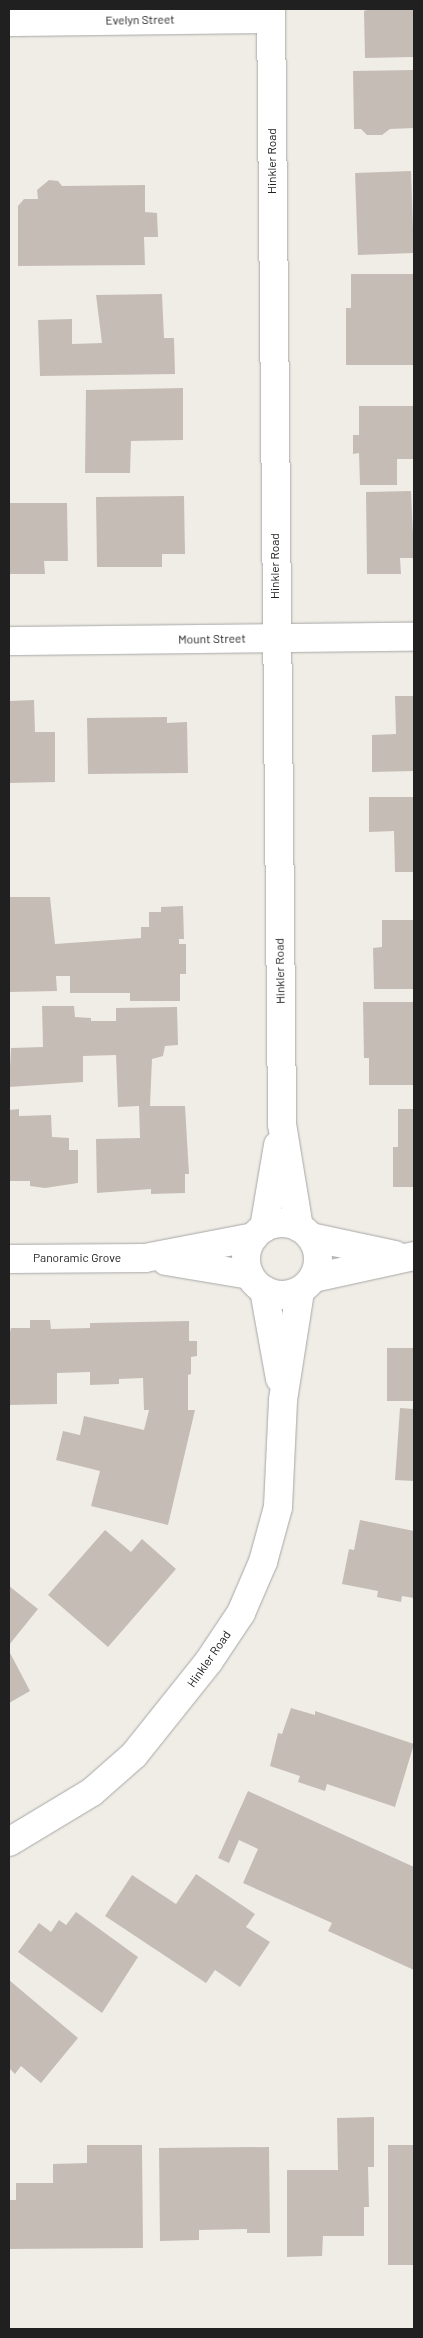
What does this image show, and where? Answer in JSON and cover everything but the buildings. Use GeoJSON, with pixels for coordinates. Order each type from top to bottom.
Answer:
{"type":"FeatureCollection","features":[{"type":"Feature","properties":{"kind":"street","name":"Evelyn Street"},"geometry":{"type":"LineString","coordinates":[[9,22],[271,14]]}},
{"type":"Feature","properties":{"kind":"street","name":"Hinkler Road"},"geometry":{"type":"LineString","coordinates":[[271,14],[282,1124],[305,1232]]}},
{"type":"Feature","properties":{"kind":"street","name":"Mount Street"},"geometry":{"type":"LineString","coordinates":[[9,641],[414,637]]}},
{"type":"Feature","properties":{"kind":"street","name":"Hinkler Road"},"geometry":{"type":"LineString","coordinates":[[259,1232],[282,1124]]}},
{"type":"Feature","properties":{"kind":"street"},"geometry":{"type":"LineString","coordinates":[[282,1223],[305,1232],[408,1256],[307,1285],[282,1296],[257,1282],[247,1255],[259,1232],[282,1223]]}},
{"type":"Feature","properties":{"kind":"street","name":"Panoramic Grove"},"geometry":{"type":"LineString","coordinates":[[9,1259],[145,1258],[259,1232]]}},
{"type":"Feature","properties":{"kind":"street"},"geometry":{"type":"LineString","coordinates":[[305,1232],[318,1262],[307,1285]]}},
{"type":"Feature","properties":{"kind":"street","name":"Panoramic Grove"},"geometry":{"type":"LineString","coordinates":[[145,1258],[257,1282]]}},
{"type":"Feature","properties":{"kind":"street","name":"Hinkler Road"},"geometry":{"type":"LineString","coordinates":[[257,1282],[284,1400]]}},
{"type":"Feature","properties":{"kind":"street","name":"Hinkler Road"},"geometry":{"type":"LineString","coordinates":[[9,1842],[92,1792],[134,1755],[210,1661],[241,1613],[263,1562],[278,1508],[284,1400],[307,1285]]}}]}
